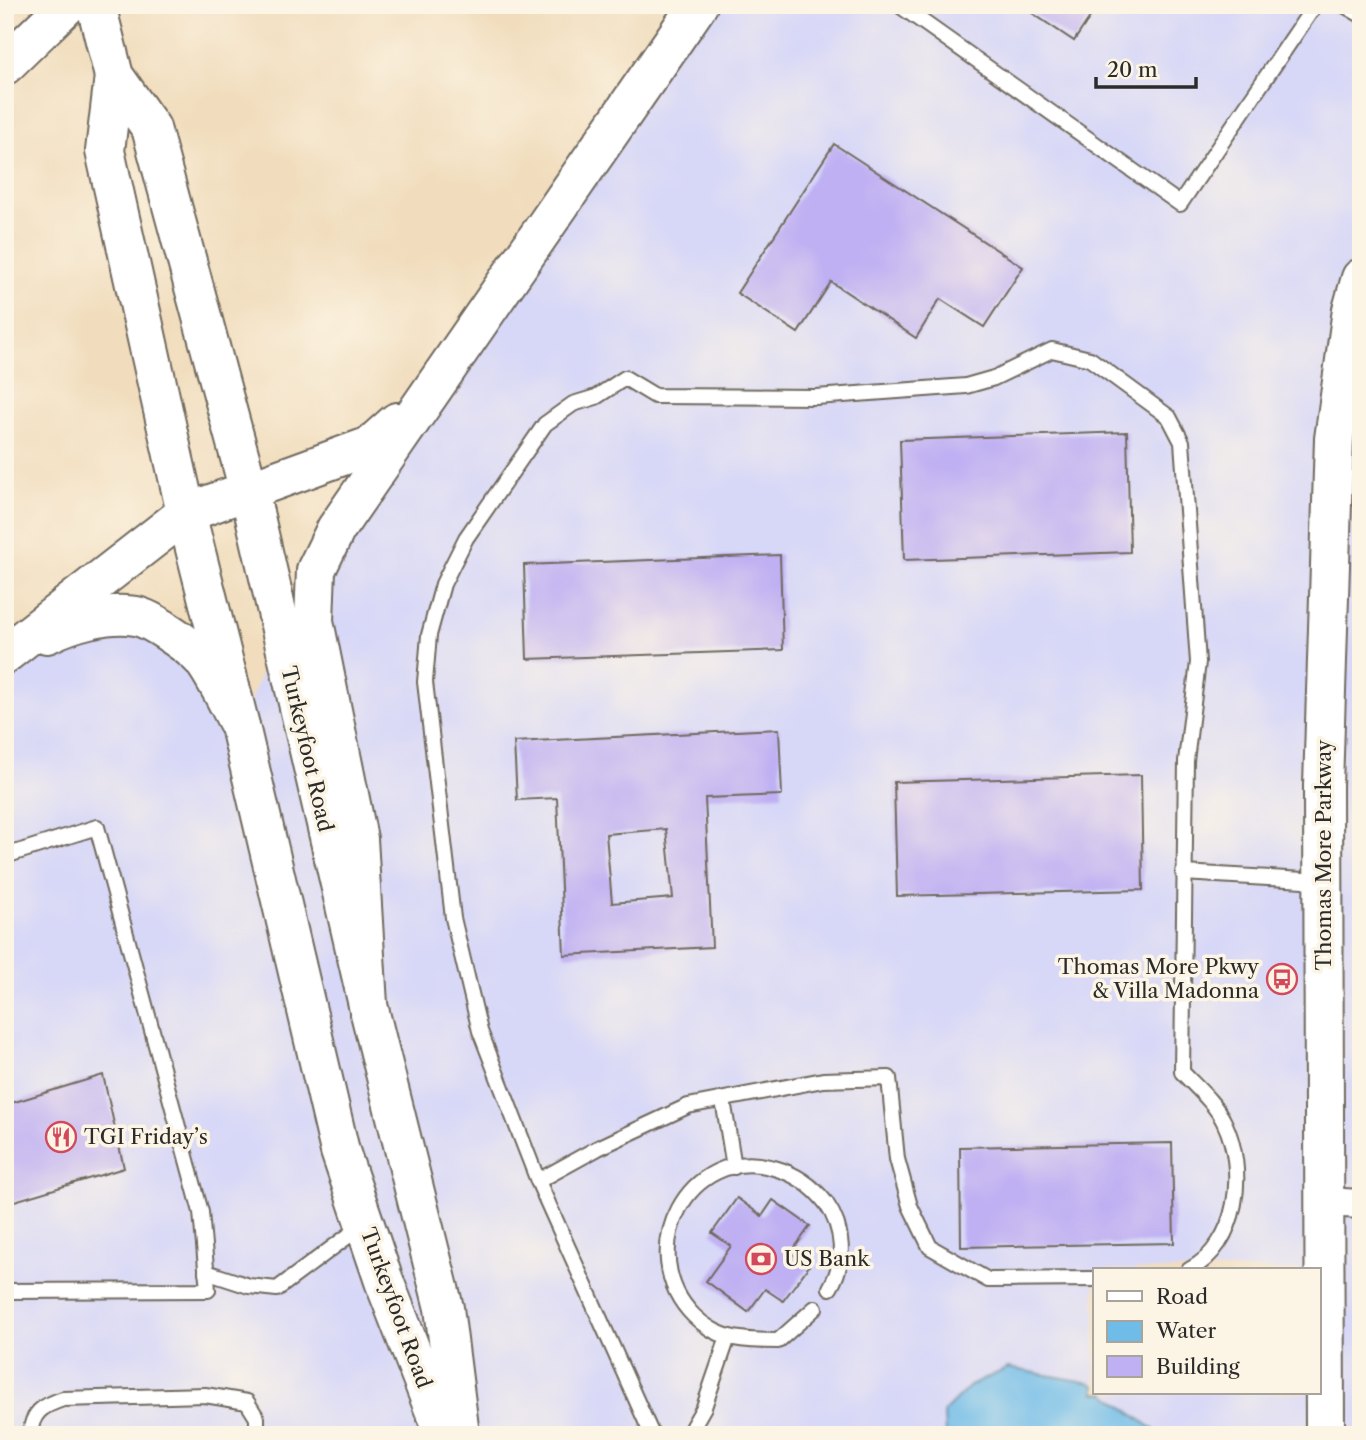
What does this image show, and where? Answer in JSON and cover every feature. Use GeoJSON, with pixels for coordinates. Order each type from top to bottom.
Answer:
{"type":"FeatureCollection","features":[{"type":"Feature","properties":{"kind":"main road"},"geometry":{"type":"LineString","coordinates":[[5,65],[67,5]]}},
{"type":"Feature","properties":{"kind":"main road","name":"Turkeyfoot Road"},"geometry":{"type":"LineString","coordinates":[[96,5],[114,76],[105,151],[186,513],[240,726],[340,1151],[364,1224],[443,1435]]}},
{"type":"Feature","properties":{"kind":"main road"},"geometry":{"type":"LineString","coordinates":[[368,1005],[358,839],[314,621],[316,570],[336,528],[698,5]]}},
{"type":"Feature","properties":{"kind":"main road","name":"Turkeyfoot Road"},"geometry":{"type":"LineString","coordinates":[[114,76],[151,128],[249,491],[279,631],[368,1005],[444,1308],[460,1435]]}},
{"type":"Feature","properties":{"kind":"main road","name":"Thomas More Parkway"},"geometry":{"type":"LineString","coordinates":[[1325,1435],[1343,1203],[1323,881],[1334,439],[1352,310],[1361,278]]}},
{"type":"Feature","properties":{"kind":"main road"},"geometry":{"type":"LineString","coordinates":[[5,656],[186,513],[370,446],[430,392]]}},
{"type":"Feature","properties":{"kind":"main road"},"geometry":{"type":"LineString","coordinates":[[5,656],[62,626],[103,617],[137,616],[173,636],[202,659],[240,726]]}},
{"type":"Feature","properties":{"kind":"lane"},"geometry":{"type":"LineString","coordinates":[[899,5],[1180,204],[1315,5]]}},
{"type":"Feature","properties":{"kind":"lane"},"geometry":{"type":"LineString","coordinates":[[1345,5],[1361,15]]}},
{"type":"Feature","properties":{"kind":"lane"},"geometry":{"type":"LineString","coordinates":[[652,1435],[538,1181],[480,1031],[453,918],[425,682],[429,635],[443,584],[466,538],[545,424],[573,404],[596,397],[625,378],[655,396],[816,397],[966,386],[994,378],[1052,350],[1090,359],[1169,417],[1182,442],[1198,662],[1186,761],[1181,972],[1185,1049],[1182,1072],[1224,1121],[1234,1153],[1236,1201],[1223,1239],[1203,1263],[1193,1268]]}},
{"type":"Feature","properties":{"kind":"lane"},"geometry":{"type":"LineString","coordinates":[[5,856],[97,827],[201,1212],[208,1290],[5,1291]]}},
{"type":"Feature","properties":{"kind":"lane"},"geometry":{"type":"LineString","coordinates":[[1183,873],[1323,881]]}},
{"type":"Feature","properties":{"kind":"lane"},"geometry":{"type":"LineString","coordinates":[[538,1181],[598,1148],[688,1106],[823,1080],[889,1078],[897,1159],[910,1206],[930,1247],[988,1280],[1093,1279]]}},
{"type":"Feature","properties":{"kind":"lane"},"geometry":{"type":"LineString","coordinates":[[723,1100],[734,1167]]}},
{"type":"Feature","properties":{"kind":"lane"},"geometry":{"type":"LineString","coordinates":[[815,1308],[778,1341],[728,1337],[702,1324],[682,1304],[669,1278],[666,1250],[671,1222],[686,1196],[708,1178],[734,1167],[764,1165],[791,1173],[816,1189],[832,1213],[841,1241],[840,1270],[830,1288]]}},
{"type":"Feature","properties":{"kind":"lane"},"geometry":{"type":"LineString","coordinates":[[206,1272],[249,1286],[277,1289],[364,1224]]}},
{"type":"Feature","properties":{"kind":"lane"},"geometry":{"type":"LineString","coordinates":[[688,1435],[704,1407],[728,1337]]}},
{"type":"Feature","properties":{"kind":"lane"},"geometry":{"type":"LineString","coordinates":[[30,1435],[36,1413],[44,1405],[63,1399],[205,1395],[247,1402],[257,1418],[257,1435]]}},
{"type":"Feature","properties":{"kind":"shaded area"},"geometry":{"type":"Polygon","coordinates":[[[698,5],[1361,5],[1361,1435],[5,1435],[5,657],[137,616],[240,725],[279,631],[314,621],[316,570],[698,5]]]}},
{"type":"Feature","properties":{"kind":"water"},"geometry":{"type":"Polygon","coordinates":[[[1008,1368],[1091,1383],[1093,1394],[1106,1394],[1161,1435],[945,1435],[944,1412],[970,1386],[1008,1368]]]}},
{"type":"Feature","properties":{"kind":"building"},"geometry":{"type":"Polygon","coordinates":[[[1020,5],[1098,5],[1074,41],[1020,5]]]}},
{"type":"Feature","properties":{"kind":"building"},"geometry":{"type":"Polygon","coordinates":[[[834,144],[1023,267],[984,327],[940,299],[916,338],[831,282],[798,333],[737,293],[834,144]]]}},
{"type":"Feature","properties":{"kind":"building"},"geometry":{"type":"Polygon","coordinates":[[[1127,432],[1130,552],[904,560],[900,440],[1127,432]]]}},
{"type":"Feature","properties":{"kind":"building"},"geometry":{"type":"Polygon","coordinates":[[[780,555],[783,650],[527,659],[524,565],[780,555]]]}},
{"type":"Feature","properties":{"kind":"building"},"geometry":{"type":"Polygon","coordinates":[[[779,729],[782,795],[705,798],[712,947],[564,955],[557,798],[517,800],[514,742],[779,729]],[[666,829],[606,834],[612,903],[673,898],[666,829]]]}},
{"type":"Feature","properties":{"kind":"building"},"geometry":{"type":"Polygon","coordinates":[[[1141,775],[1143,890],[897,896],[894,782],[1141,775]]]}},
{"type":"Feature","properties":{"kind":"building","name":"TGI Friday’s"},"geometry":{"type":"Polygon","coordinates":[[[103,1075],[124,1168],[5,1204],[5,1105],[103,1075]]]}},
{"type":"Feature","properties":{"kind":"building"},"geometry":{"type":"Polygon","coordinates":[[[1172,1143],[1174,1243],[961,1247],[960,1147],[1172,1143]]]}},
{"type":"Feature","properties":{"kind":"building","name":"US Bank"},"geometry":{"type":"Polygon","coordinates":[[[737,1198],[762,1216],[773,1200],[810,1226],[791,1253],[809,1266],[783,1301],[765,1289],[748,1312],[706,1281],[731,1246],[712,1233],[737,1198]]]}},
{"type":"Feature","properties":{"kind":"place","name":"Thomas More Pkwy & Villa Madonna"},"geometry":{"type":"Point","coordinates":[1282,979]}},
{"type":"Feature","properties":{"kind":"place","name":"TGI Friday’s"},"geometry":{"type":"Point","coordinates":[61,1137]}},
{"type":"Feature","properties":{"kind":"place","name":"US Bank"},"geometry":{"type":"Point","coordinates":[761,1259]}}]}
